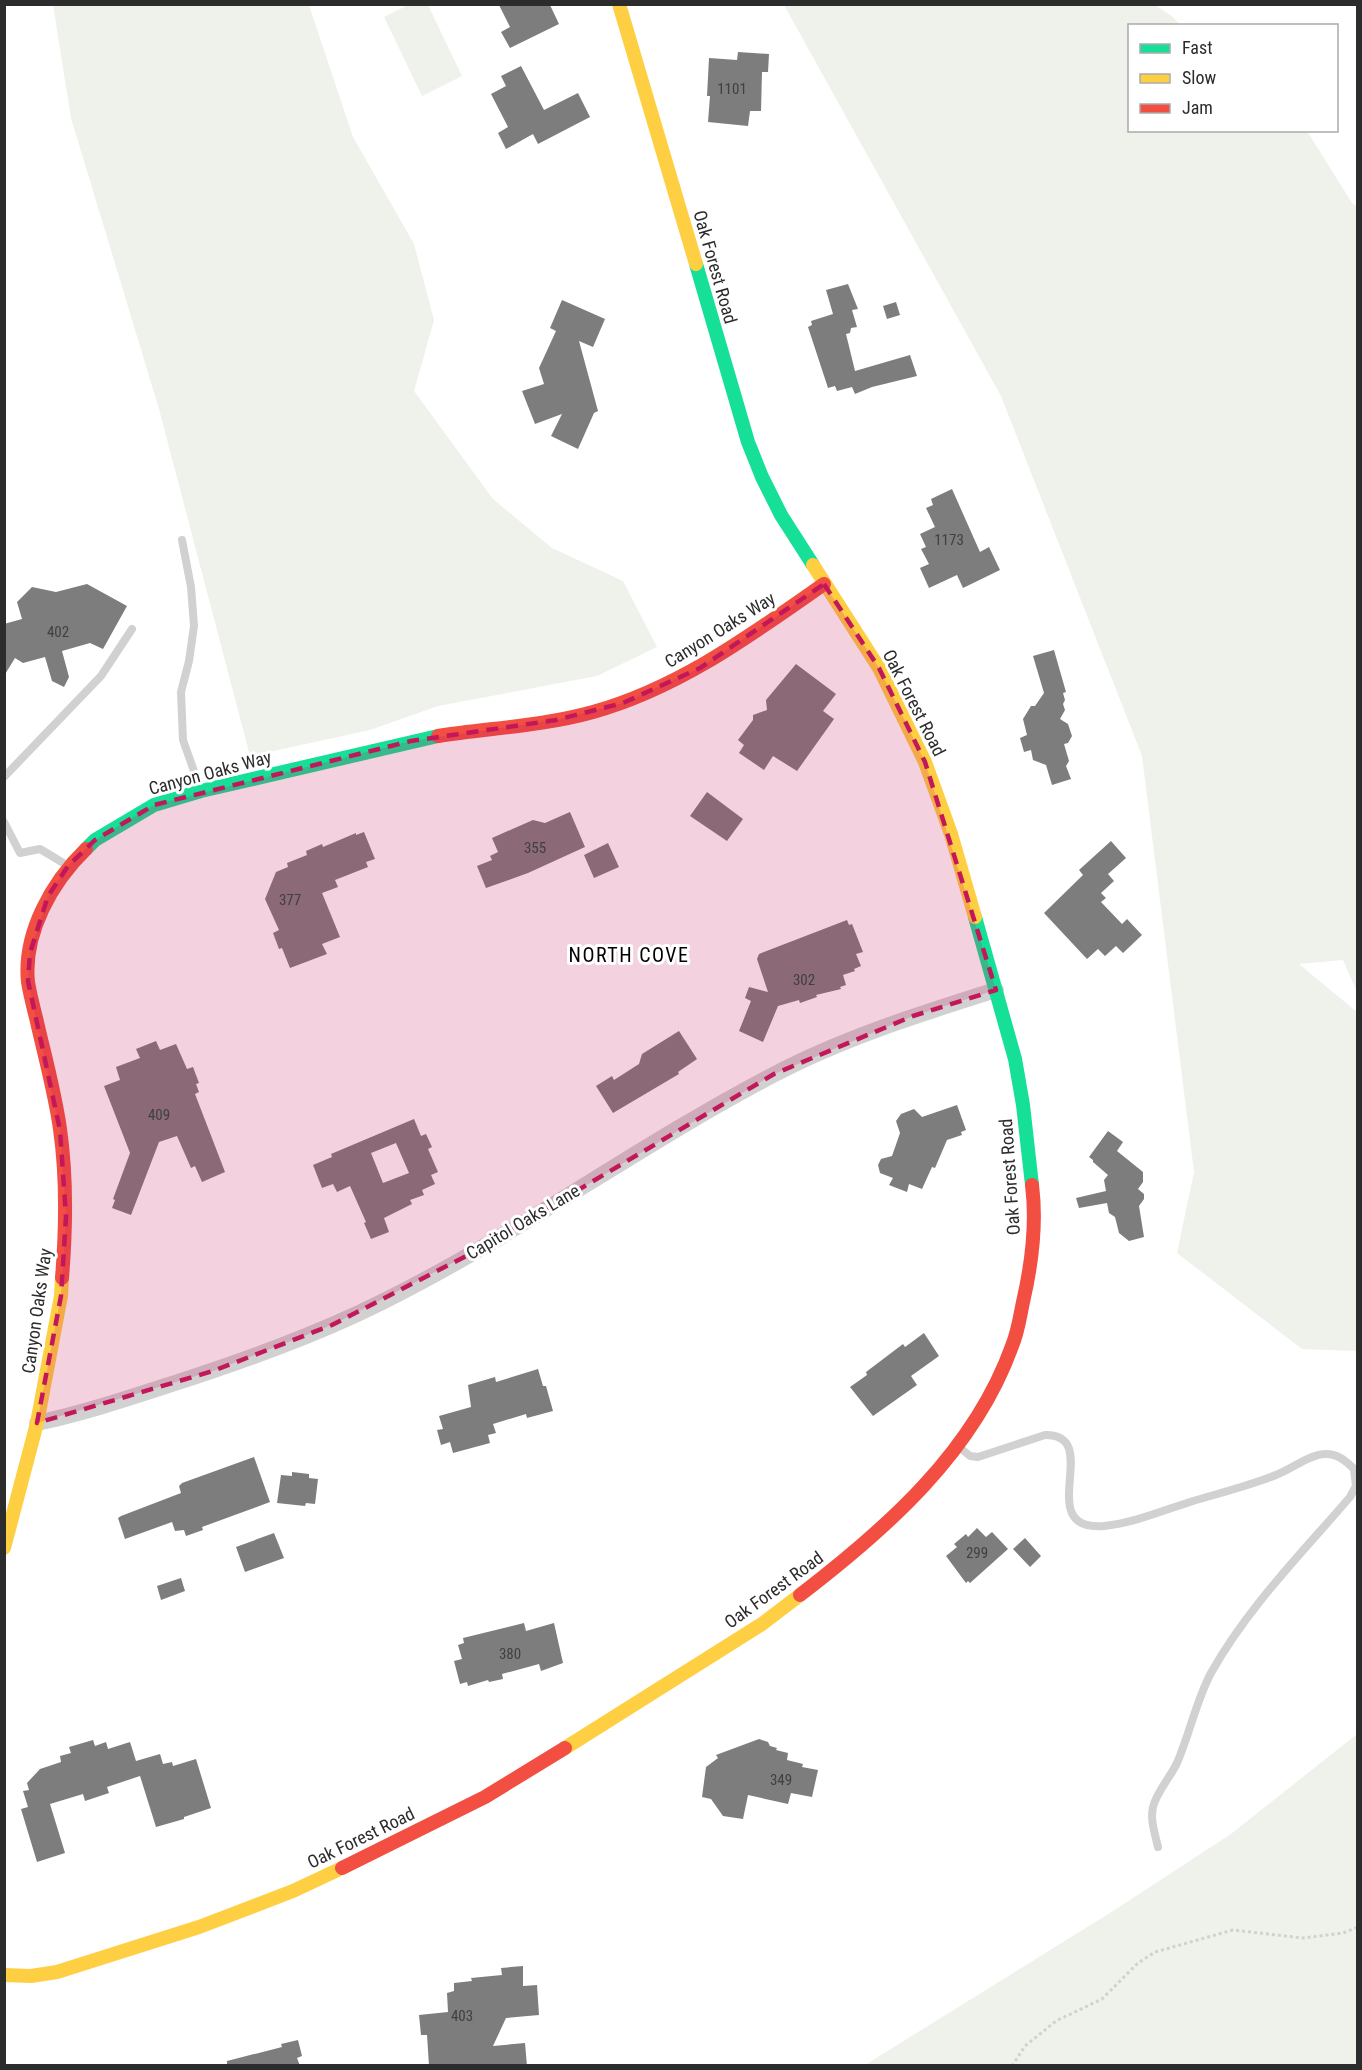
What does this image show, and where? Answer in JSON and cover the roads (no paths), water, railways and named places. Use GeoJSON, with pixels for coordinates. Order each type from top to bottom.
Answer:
{"type":"FeatureCollection","features":[{"type":"Feature","properties":{"kind":"street","name":"Oak Forest Road"},"geometry":{"type":"LineString","coordinates":[[4,1975],[31,1976],[57,1972],[199,1927],[293,1891],[376,1853],[485,1797],[639,1703],[762,1624],[852,1554],[907,1503],[944,1465],[958,1445],[993,1391],[1012,1345],[1031,1269],[1034,1233],[1033,1191],[1023,1105],[1015,1059],[951,834],[925,762],[879,668],[781,515],[748,442],[619,4]]}},
{"type":"Feature","properties":{"kind":"street","name":"Canyon Oaks Way"},"geometry":{"type":"LineString","coordinates":[[4,1548],[37,1424],[61,1296],[66,1217],[60,1130],[28,981],[30,953],[36,924],[48,896],[68,866],[95,840],[130,818],[154,805],[201,791],[431,736],[555,720],[623,703],[700,668],[824,584]]}},
{"type":"Feature","properties":{"kind":"street","name":"Capitol Oaks Lane"},"geometry":{"type":"LineString","coordinates":[[37,1424],[82,1413],[213,1371],[332,1325],[382,1302],[470,1254],[716,1106],[774,1074],[837,1045],[913,1016],[996,990]]}},
{"type":"Feature","properties":{"kind":"lane"},"geometry":{"type":"LineString","coordinates":[[182,540],[191,586],[194,627],[181,692],[183,740],[201,791]]}},
{"type":"Feature","properties":{"kind":"lane"},"geometry":{"type":"LineString","coordinates":[[4,777],[101,676],[132,629]]}},
{"type":"Feature","properties":{"kind":"lane"},"geometry":{"type":"LineString","coordinates":[[4,822],[20,853],[40,849],[68,866]]}},
{"type":"Feature","properties":{"kind":"lane"},"geometry":{"type":"LineString","coordinates":[[958,1445],[970,1456],[978,1457],[1045,1435],[1062,1438],[1068,1445],[1072,1456],[1068,1496],[1073,1515],[1079,1521],[1095,1526],[1132,1520],[1264,1479],[1318,1455],[1336,1455],[1354,1469],[1356,1486],[1350,1497],[1249,1615],[1211,1673],[1203,1689],[1177,1763],[1153,1804],[1152,1822],[1158,1847]]}},
{"type":"Feature","properties":{"kind":"district","name":"NORTH COVE"},"geometry":{"type":"Point","coordinates":[629,955]}}]}
